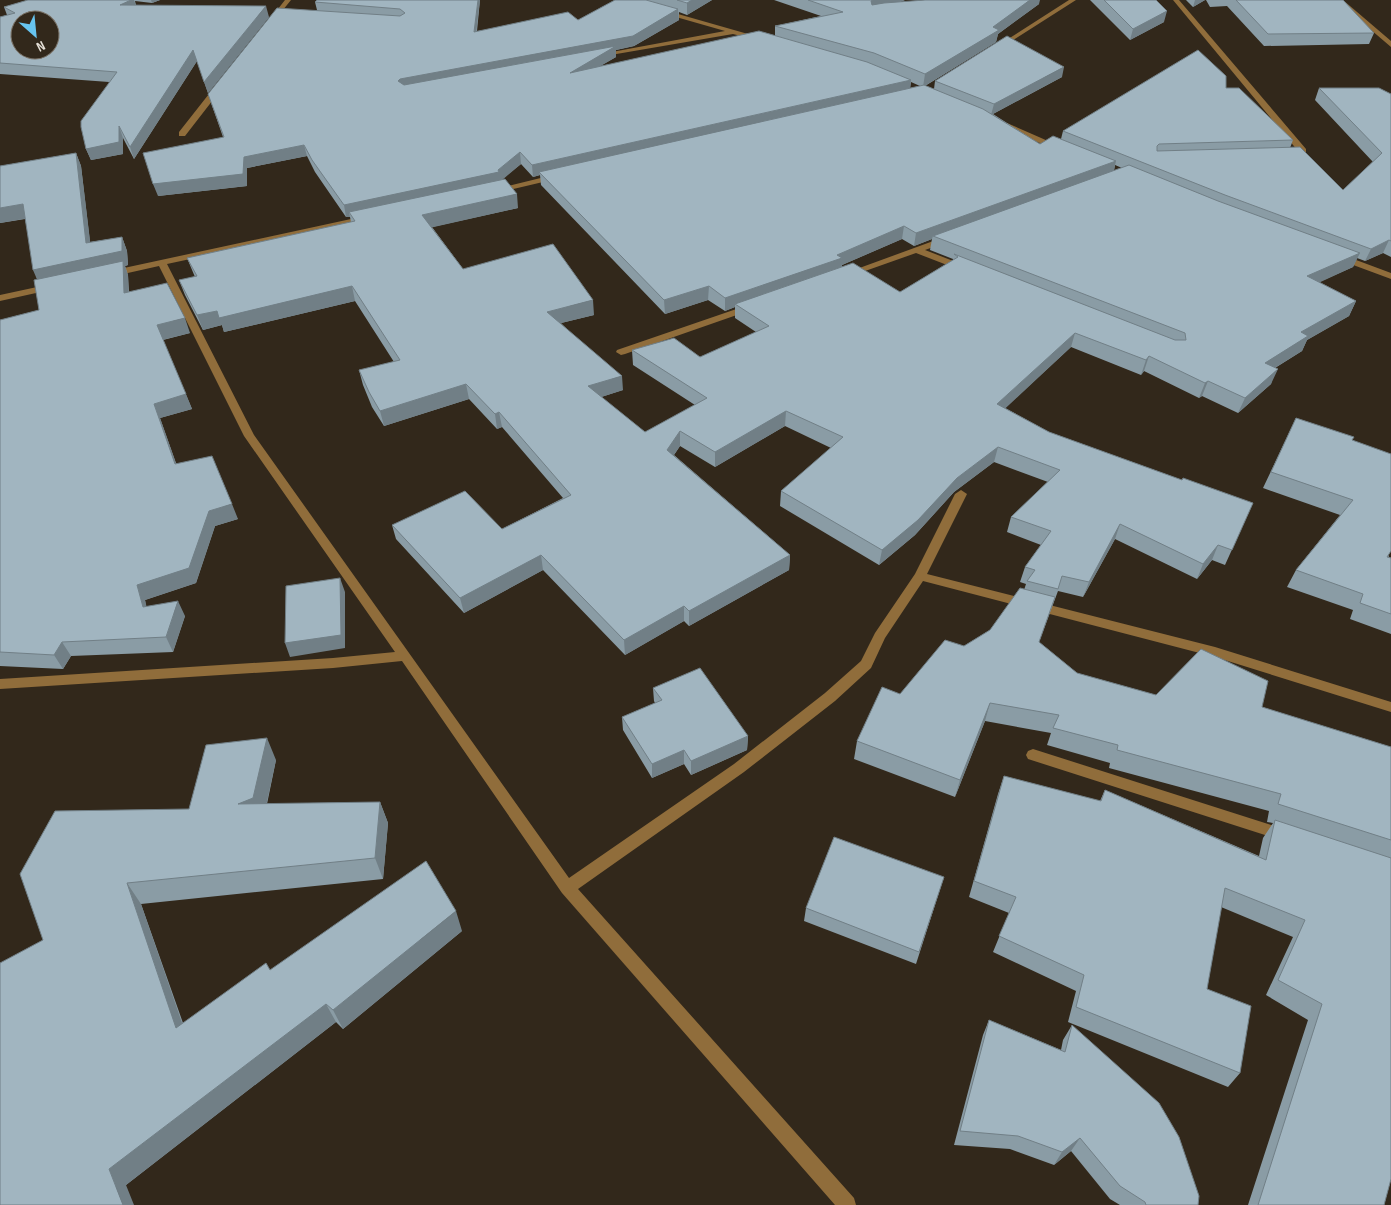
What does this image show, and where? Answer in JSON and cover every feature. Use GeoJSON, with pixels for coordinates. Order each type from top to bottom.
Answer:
{"type":"FeatureCollection","features":[{"type":"Feature","properties":{"kind":"street"},"geometry":{"type":"LineString","coordinates":[[265,30],[275,13],[288,0]]}},
{"type":"Feature","properties":{"kind":"street"},"geometry":{"type":"LineString","coordinates":[[991,52],[1073,0]]}},
{"type":"Feature","properties":{"kind":"street"},"geometry":{"type":"LineString","coordinates":[[1176,0],[1303,151],[1298,156],[1284,157]]}},
{"type":"Feature","properties":{"kind":"street"},"geometry":{"type":"LineString","coordinates":[[1339,0],[1391,45]]}},
{"type":"Feature","properties":{"kind":"street"},"geometry":{"type":"LineString","coordinates":[[658,10],[770,41]]}},
{"type":"Feature","properties":{"kind":"street"},"geometry":{"type":"LineString","coordinates":[[275,13],[286,15]]}},
{"type":"Feature","properties":{"kind":"street"},"geometry":{"type":"LineString","coordinates":[[589,58],[734,31]]}},
{"type":"Feature","properties":{"kind":"street"},"geometry":{"type":"LineString","coordinates":[[182,134],[224,82]]}},
{"type":"Feature","properties":{"kind":"street"},"geometry":{"type":"LineString","coordinates":[[991,120],[1072,152]]}},
{"type":"Feature","properties":{"kind":"street"},"geometry":{"type":"LineString","coordinates":[[484,193],[570,173]]}},
{"type":"Feature","properties":{"kind":"street"},"geometry":{"type":"LineString","coordinates":[[104,275],[357,220]]}},
{"type":"Feature","properties":{"kind":"street"},"geometry":{"type":"LineString","coordinates":[[843,276],[953,237]]}},
{"type":"Feature","properties":{"kind":"street"},"geometry":{"type":"LineString","coordinates":[[917,250],[972,272]]}},
{"type":"Feature","properties":{"kind":"street"},"geometry":{"type":"LineString","coordinates":[[1327,252],[1391,276]]}},
{"type":"Feature","properties":{"kind":"street"},"geometry":{"type":"LineString","coordinates":[[162,263],[249,436],[567,888],[847,1205]]}},
{"type":"Feature","properties":{"kind":"street"},"geometry":{"type":"LineString","coordinates":[[0,298],[57,286]]}},
{"type":"Feature","properties":{"kind":"street"},"geometry":{"type":"LineString","coordinates":[[621,352],[760,304]]}},
{"type":"Feature","properties":{"kind":"street"},"geometry":{"type":"LineString","coordinates":[[567,888],[739,768],[830,697],[866,664],[880,636],[920,576],[960,494]]}},
{"type":"Feature","properties":{"kind":"street"},"geometry":{"type":"LineString","coordinates":[[920,576],[1215,652],[1391,707]]}},
{"type":"Feature","properties":{"kind":"street"},"geometry":{"type":"LineString","coordinates":[[0,684],[333,663],[405,656]]}},
{"type":"Feature","properties":{"kind":"street"},"geometry":{"type":"LineString","coordinates":[[1033,755],[1297,840]]}},
{"type":"Feature","properties":{"kind":"building"},"geometry":{"type":"Polygon","coordinates":[[[28,0],[131,0],[120,5],[266,6],[204,82],[193,50],[130,147],[119,126],[119,142],[86,149],[81,121],[117,72],[0,63],[0,17],[10,14],[10,60],[60,60],[60,10],[10,10],[4,7],[28,0]]]}},
{"type":"Feature","properties":{"kind":"building"},"geometry":{"type":"Polygon","coordinates":[[[317,0],[478,0],[474,32],[568,12],[578,20],[615,0],[646,0],[678,9],[633,36],[400,79],[398,81],[404,85],[616,46],[570,73],[759,31],[867,62],[911,80],[532,165],[520,152],[498,170],[499,172],[344,205],[312,160],[304,145],[244,157],[243,174],[153,184],[143,153],[224,137],[208,94],[277,8],[400,16],[405,13],[400,9],[315,2],[317,0]]]}},
{"type":"Feature","properties":{"kind":"building"},"geometry":{"type":"Polygon","coordinates":[[[677,0],[692,0],[687,3],[677,0]]]}},
{"type":"Feature","properties":{"kind":"building"},"geometry":{"type":"Polygon","coordinates":[[[808,0],[873,0],[871,1],[872,5],[925,0],[1030,0],[993,27],[999,30],[925,74],[874,53],[775,26],[843,12],[808,0]]]}},
{"type":"Feature","properties":{"kind":"building"},"geometry":{"type":"Polygon","coordinates":[[[1104,0],[1156,0],[1167,11],[1133,29],[1104,0]]]}},
{"type":"Feature","properties":{"kind":"building"},"geometry":{"type":"Polygon","coordinates":[[[1236,0],[1343,0],[1374,33],[1268,34],[1236,0]]]}},
{"type":"Feature","properties":{"kind":"building"},"geometry":{"type":"Polygon","coordinates":[[[1007,36],[1064,67],[994,104],[935,81],[1007,36]]]}},
{"type":"Feature","properties":{"kind":"building"},"geometry":{"type":"Polygon","coordinates":[[[1198,50],[1226,76],[1226,88],[1239,88],[1293,140],[1159,144],[1157,151],[1300,147],[1343,190],[1382,153],[1319,88],[1379,88],[1391,94],[1391,241],[1389,240],[1371,249],[1225,195],[1063,131],[1198,50]]]}},
{"type":"Feature","properties":{"kind":"building"},"geometry":{"type":"Polygon","coordinates":[[[924,85],[983,109],[1040,144],[1053,136],[1116,161],[916,233],[904,226],[837,255],[842,258],[725,298],[709,286],[664,300],[539,172],[924,85]]]}},
{"type":"Feature","properties":{"kind":"building"},"geometry":{"type":"Polygon","coordinates":[[[76,153],[86,243],[122,237],[122,251],[33,270],[23,204],[0,208],[0,166],[76,153]]]}},
{"type":"Feature","properties":{"kind":"building"},"geometry":{"type":"Polygon","coordinates":[[[1129,165],[1218,201],[1360,253],[1307,276],[1356,301],[1301,332],[1308,336],[1265,363],[1278,369],[1245,398],[1208,381],[1205,383],[1149,356],[1146,360],[1075,333],[997,404],[1049,432],[1182,480],[1183,478],[1253,503],[1232,550],[1218,545],[1203,564],[1120,524],[1089,582],[1062,576],[1058,589],[1027,581],[1035,570],[1025,567],[1051,531],[1011,517],[1060,470],[998,447],[957,478],[918,520],[882,550],[781,491],[843,437],[786,411],[715,452],[680,431],[667,450],[790,555],[689,611],[684,606],[624,640],[541,555],[460,598],[392,525],[465,491],[502,529],[571,495],[499,412],[495,414],[466,384],[380,411],[359,370],[400,360],[352,286],[219,318],[217,311],[197,315],[179,280],[197,276],[187,258],[355,221],[349,212],[505,179],[517,194],[422,215],[463,269],[553,244],[593,300],[547,312],[622,376],[588,386],[645,432],[707,398],[632,350],[674,338],[700,357],[769,326],[735,304],[853,263],[900,292],[958,257],[954,254],[1175,340],[1186,340],[1185,333],[933,236],[1129,165]]]}},
{"type":"Feature","properties":{"kind":"building"},"geometry":{"type":"Polygon","coordinates":[[[123,261],[124,293],[167,283],[185,318],[157,325],[186,394],[154,404],[175,464],[212,456],[232,504],[209,511],[189,568],[137,585],[143,607],[178,601],[166,637],[62,642],[54,655],[0,652],[0,320],[39,310],[34,280],[123,261]]]}},
{"type":"Feature","properties":{"kind":"building"},"geometry":{"type":"Polygon","coordinates":[[[1296,418],[1354,437],[1352,440],[1391,454],[1391,551],[1387,557],[1391,558],[1391,614],[1360,603],[1363,594],[1296,570],[1353,500],[1271,472],[1296,418]]]}},
{"type":"Feature","properties":{"kind":"building"},"geometry":{"type":"Polygon","coordinates":[[[340,578],[341,635],[285,643],[286,586],[340,578]]]}},
{"type":"Feature","properties":{"kind":"building"},"geometry":{"type":"Polygon","coordinates":[[[1020,588],[1055,597],[1039,642],[1077,673],[1156,695],[1201,649],[1268,681],[1262,707],[1391,747],[1391,840],[1278,804],[1281,794],[1117,750],[1118,745],[1053,728],[1059,715],[990,703],[960,780],[857,741],[882,687],[900,694],[945,640],[964,646],[990,630],[1020,588]]]}},
{"type":"Feature","properties":{"kind":"building"},"geometry":{"type":"Polygon","coordinates":[[[700,668],[748,736],[691,761],[684,750],[652,764],[622,717],[662,700],[653,688],[700,668]]]}},
{"type":"Feature","properties":{"kind":"building"},"geometry":{"type":"Polygon","coordinates":[[[267,738],[253,798],[238,804],[380,802],[375,858],[127,883],[176,1028],[266,963],[270,970],[426,861],[456,911],[333,1010],[326,1004],[109,1169],[123,1205],[0,1205],[0,963],[43,940],[20,874],[55,811],[189,809],[206,745],[267,738]]]}},
{"type":"Feature","properties":{"kind":"building"},"geometry":{"type":"Polygon","coordinates":[[[1004,776],[1101,801],[1105,790],[1266,860],[1275,820],[1391,858],[1391,1179],[1384,1205],[1258,1205],[1322,1004],[1278,980],[1305,920],[1225,888],[1207,989],[1251,1006],[1240,1073],[1076,1007],[1084,975],[999,936],[1016,897],[974,881],[1004,776]]]}},
{"type":"Feature","properties":{"kind":"building"},"geometry":{"type":"Polygon","coordinates":[[[834,837],[944,877],[919,952],[806,908],[834,837]]]}},
{"type":"Feature","properties":{"kind":"building"},"geometry":{"type":"Polygon","coordinates":[[[989,1020],[1065,1052],[1072,1025],[1159,1103],[1179,1137],[1199,1196],[1198,1205],[1146,1205],[1145,1202],[1120,1186],[1080,1138],[1062,1152],[1018,1136],[960,1131],[989,1020]]]}}]}
